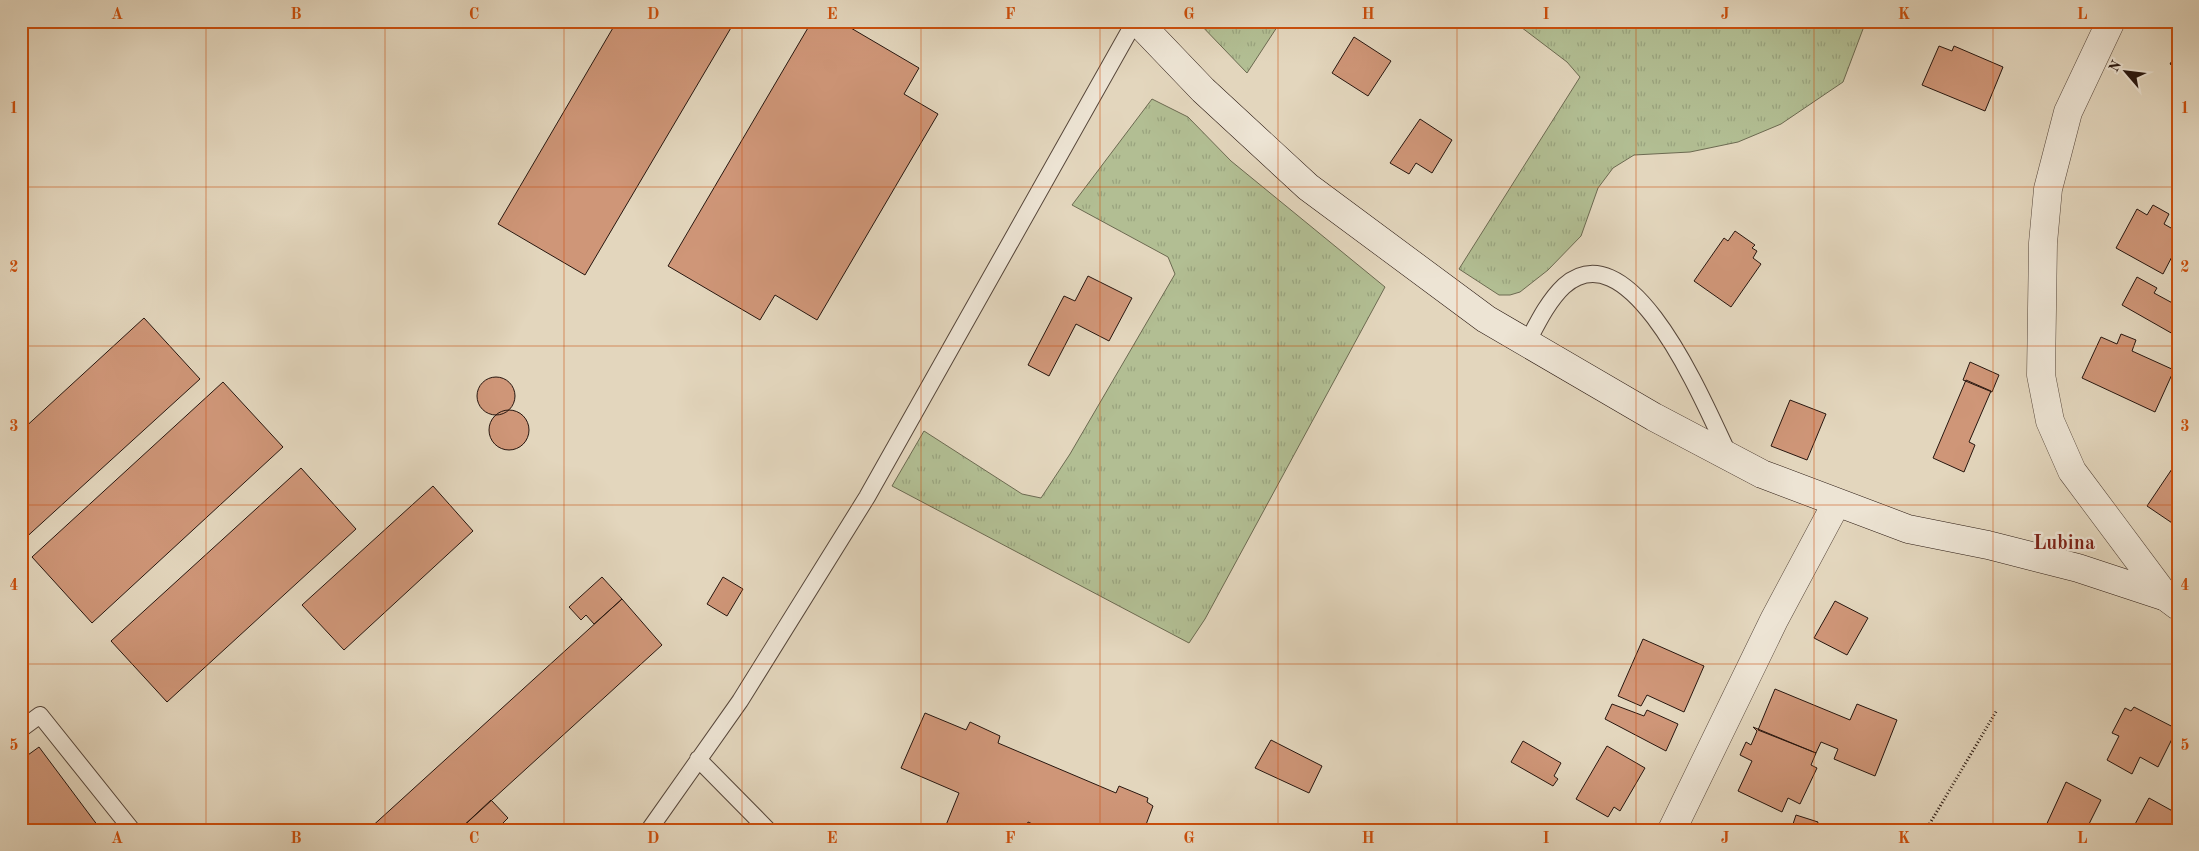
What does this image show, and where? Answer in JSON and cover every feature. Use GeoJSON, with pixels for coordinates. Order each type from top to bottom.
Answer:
{"type":"FeatureCollection","features":[{"type":"Feature","properties":{"kind":"street"},"geometry":{"type":"LineString","coordinates":[[1136,21],[1203,90],[1308,187],[1486,319],[1731,459],[1762,474],[1836,504],[1908,529],[1988,545],[2051,561],[2172,601]]}},
{"type":"Feature","properties":{"kind":"street"},"geometry":{"type":"LineString","coordinates":[[2111,21],[2068,112],[2048,190],[2043,243],[2041,375],[2050,421],[2072,472],[2172,601]]}},
{"type":"Feature","properties":{"kind":"street"},"geometry":{"type":"LineString","coordinates":[[1672,830],[1774,620],[1836,504]]}},
{"type":"Feature","properties":{"kind":"lane"},"geometry":{"type":"LineString","coordinates":[[649,830],[740,701],[867,497],[1136,21]]}},
{"type":"Feature","properties":{"kind":"lane"},"geometry":{"type":"LineString","coordinates":[[1527,344],[1540,317],[1564,286],[1579,277],[1596,274],[1623,285],[1642,300],[1680,356],[1731,459]]}},
{"type":"Feature","properties":{"kind":"lane"},"geometry":{"type":"LineString","coordinates":[[21,729],[40,715],[132,830]]}},
{"type":"Feature","properties":{"kind":"lane"},"geometry":{"type":"LineString","coordinates":[[698,759],[768,830]]}},
{"type":"Feature","properties":{"kind":"path"},"geometry":{"type":"LineString","coordinates":[[1926,830],[1996,710]]}},
{"type":"Feature","properties":{"kind":"green space"},"geometry":{"type":"Polygon","coordinates":[[[1197,21],[1281,21],[1247,73],[1197,21]]]}},
{"type":"Feature","properties":{"kind":"green space"},"geometry":{"type":"Polygon","coordinates":[[[1513,21],[1866,21],[1843,82],[1781,124],[1738,142],[1690,152],[1634,155],[1613,168],[1598,188],[1581,236],[1548,270],[1520,292],[1510,295],[1499,295],[1459,269],[1580,77],[1567,62],[1513,21]]]}},
{"type":"Feature","properties":{"kind":"green space"},"geometry":{"type":"Polygon","coordinates":[[[1152,99],[1188,117],[1231,161],[1385,287],[1205,619],[1189,643],[892,486],[924,431],[1022,494],[1041,498],[1070,454],[1175,274],[1168,257],[1072,205],[1152,99]]]}},
{"type":"Feature","properties":{"kind":"building"},"geometry":{"type":"Polygon","coordinates":[[[617,21],[735,21],[585,275],[498,224],[617,21]]]}},
{"type":"Feature","properties":{"kind":"building"},"geometry":{"type":"Polygon","coordinates":[[[812,21],[839,21],[919,68],[904,94],[938,114],[817,320],[775,295],[760,320],[668,266],[812,21]]]}},
{"type":"Feature","properties":{"kind":"building"},"geometry":{"type":"Polygon","coordinates":[[[1354,37],[1391,61],[1368,96],[1332,73],[1354,37]]]}},
{"type":"Feature","properties":{"kind":"building"},"geometry":{"type":"Polygon","coordinates":[[[1939,46],[1952,51],[1954,46],[2003,67],[1985,111],[1922,85],[1939,46]]]}},
{"type":"Feature","properties":{"kind":"building"},"geometry":{"type":"Polygon","coordinates":[[[2178,51],[2178,69],[2170,64],[2178,51]]]}},
{"type":"Feature","properties":{"kind":"building"},"geometry":{"type":"Polygon","coordinates":[[[1420,119],[1452,140],[1432,173],[1416,163],[1409,174],[1390,163],[1420,119]]]}},
{"type":"Feature","properties":{"kind":"building"},"geometry":{"type":"Polygon","coordinates":[[[2153,205],[2169,214],[2164,224],[2178,232],[2178,245],[2163,274],[2116,248],[2137,209],[2147,215],[2153,205]]]}},
{"type":"Feature","properties":{"kind":"building"},"geometry":{"type":"Polygon","coordinates":[[[1735,231],[1755,245],[1752,248],[1757,251],[1753,258],[1761,264],[1731,307],[1694,281],[1724,238],[1728,241],[1735,231]]]}},
{"type":"Feature","properties":{"kind":"building"},"geometry":{"type":"Polygon","coordinates":[[[1088,276],[1132,298],[1109,341],[1076,324],[1049,376],[1028,365],[1064,296],[1075,301],[1088,276]]]}},
{"type":"Feature","properties":{"kind":"building"},"geometry":{"type":"Polygon","coordinates":[[[2137,277],[2157,288],[2154,293],[2178,306],[2178,334],[2173,334],[2122,305],[2137,277]]]}},
{"type":"Feature","properties":{"kind":"building"},"geometry":{"type":"Polygon","coordinates":[[[144,318],[200,379],[21,542],[21,431],[144,318]]]}},
{"type":"Feature","properties":{"kind":"building"},"geometry":{"type":"Polygon","coordinates":[[[2121,334],[2136,340],[2132,351],[2174,370],[2155,412],[2082,378],[2101,337],[2117,344],[2121,334]]]}},
{"type":"Feature","properties":{"kind":"building"},"geometry":{"type":"Polygon","coordinates":[[[1970,362],[1999,375],[1992,392],[1963,380],[1970,362]]]}},
{"type":"Feature","properties":{"kind":"building"},"geometry":{"type":"Polygon","coordinates":[[[496,377],[503,378],[509,383],[514,389],[514,403],[509,409],[503,414],[496,415],[489,414],[483,409],[478,403],[477,396],[478,389],[483,383],[489,378],[496,377]]]}},
{"type":"Feature","properties":{"kind":"building"},"geometry":{"type":"Polygon","coordinates":[[[1966,380],[1991,391],[1969,442],[1975,445],[1964,472],[1933,458],[1966,380]]]}},
{"type":"Feature","properties":{"kind":"building"},"geometry":{"type":"Polygon","coordinates":[[[223,382],[283,447],[92,623],[32,557],[223,382]]]}},
{"type":"Feature","properties":{"kind":"building"},"geometry":{"type":"Polygon","coordinates":[[[1790,400],[1826,414],[1807,460],[1771,446],[1790,400]]]}},
{"type":"Feature","properties":{"kind":"building"},"geometry":{"type":"Polygon","coordinates":[[[509,410],[523,416],[529,430],[523,444],[509,450],[495,444],[489,430],[495,416],[509,410]]]}},
{"type":"Feature","properties":{"kind":"building"},"geometry":{"type":"Polygon","coordinates":[[[2174,466],[2178,469],[2178,527],[2147,506],[2174,466]]]}},
{"type":"Feature","properties":{"kind":"building"},"geometry":{"type":"Polygon","coordinates":[[[301,468],[356,529],[167,702],[111,641],[301,468]]]}},
{"type":"Feature","properties":{"kind":"building"},"geometry":{"type":"Polygon","coordinates":[[[433,486],[473,531],[344,650],[302,605],[433,486]]]}},
{"type":"Feature","properties":{"kind":"building"},"geometry":{"type":"Polygon","coordinates":[[[602,577],[622,599],[594,624],[586,615],[581,620],[569,607],[602,577]]]}},
{"type":"Feature","properties":{"kind":"building"},"geometry":{"type":"Polygon","coordinates":[[[723,577],[743,589],[727,616],[707,604],[723,577]]]}},
{"type":"Feature","properties":{"kind":"building"},"geometry":{"type":"Polygon","coordinates":[[[622,599],[662,645],[459,830],[368,830],[622,599]]]}},
{"type":"Feature","properties":{"kind":"building"},"geometry":{"type":"Polygon","coordinates":[[[1835,601],[1868,618],[1847,655],[1814,638],[1835,601]]]}},
{"type":"Feature","properties":{"kind":"building"},"geometry":{"type":"Polygon","coordinates":[[[1643,639],[1704,666],[1684,712],[1647,695],[1641,706],[1618,696],[1643,639]]]}},
{"type":"Feature","properties":{"kind":"building"},"geometry":{"type":"Polygon","coordinates":[[[1775,689],[1850,720],[1857,704],[1897,720],[1875,776],[1834,759],[1838,749],[1821,742],[1816,753],[1758,730],[1775,689]]]}},
{"type":"Feature","properties":{"kind":"building"},"geometry":{"type":"Polygon","coordinates":[[[1612,704],[1644,716],[1647,710],[1678,724],[1666,751],[1605,719],[1612,704]]]}},
{"type":"Feature","properties":{"kind":"building"},"geometry":{"type":"Polygon","coordinates":[[[2134,707],[2177,729],[2158,767],[2140,757],[2132,774],[2107,760],[2119,736],[2112,733],[2125,708],[2131,711],[2134,707]]]}},
{"type":"Feature","properties":{"kind":"building"},"geometry":{"type":"Polygon","coordinates":[[[925,713],[966,730],[970,722],[1000,736],[998,743],[1116,793],[1119,786],[1148,798],[1147,802],[1153,806],[1144,830],[1046,830],[1028,822],[1025,830],[944,830],[959,793],[901,768],[925,713]]]}},
{"type":"Feature","properties":{"kind":"building"},"geometry":{"type":"Polygon","coordinates":[[[1753,727],[1816,753],[1811,765],[1817,768],[1800,804],[1788,798],[1782,812],[1738,791],[1752,761],[1740,755],[1746,742],[1751,745],[1757,731],[1753,727]]]}},
{"type":"Feature","properties":{"kind":"building"},"geometry":{"type":"Polygon","coordinates":[[[1271,740],[1322,766],[1309,793],[1255,768],[1271,740]]]}},
{"type":"Feature","properties":{"kind":"building"},"geometry":{"type":"Polygon","coordinates":[[[1523,741],[1561,763],[1554,776],[1558,779],[1553,786],[1511,762],[1523,741]]]}},
{"type":"Feature","properties":{"kind":"building"},"geometry":{"type":"Polygon","coordinates":[[[1607,746],[1645,768],[1620,811],[1614,807],[1608,817],[1576,799],[1607,746]]]}},
{"type":"Feature","properties":{"kind":"building"},"geometry":{"type":"Polygon","coordinates":[[[39,747],[101,830],[21,830],[21,760],[39,747]]]}},
{"type":"Feature","properties":{"kind":"building"},"geometry":{"type":"Polygon","coordinates":[[[2066,782],[2101,800],[2086,830],[2044,830],[2066,782]]]}},
{"type":"Feature","properties":{"kind":"building"},"geometry":{"type":"Polygon","coordinates":[[[2149,798],[2178,814],[2176,830],[2137,830],[2133,828],[2149,798]]]}},
{"type":"Feature","properties":{"kind":"building"},"geometry":{"type":"Polygon","coordinates":[[[491,800],[508,818],[496,830],[459,830],[491,800]]]}},
{"type":"Feature","properties":{"kind":"building"},"geometry":{"type":"Polygon","coordinates":[[[1796,815],[1818,822],[1816,830],[1791,830],[1796,815]]]}},
{"type":"Feature","properties":{"kind":"district","name":"Lubina"},"geometry":{"type":"Point","coordinates":[2064,542]}}]}
